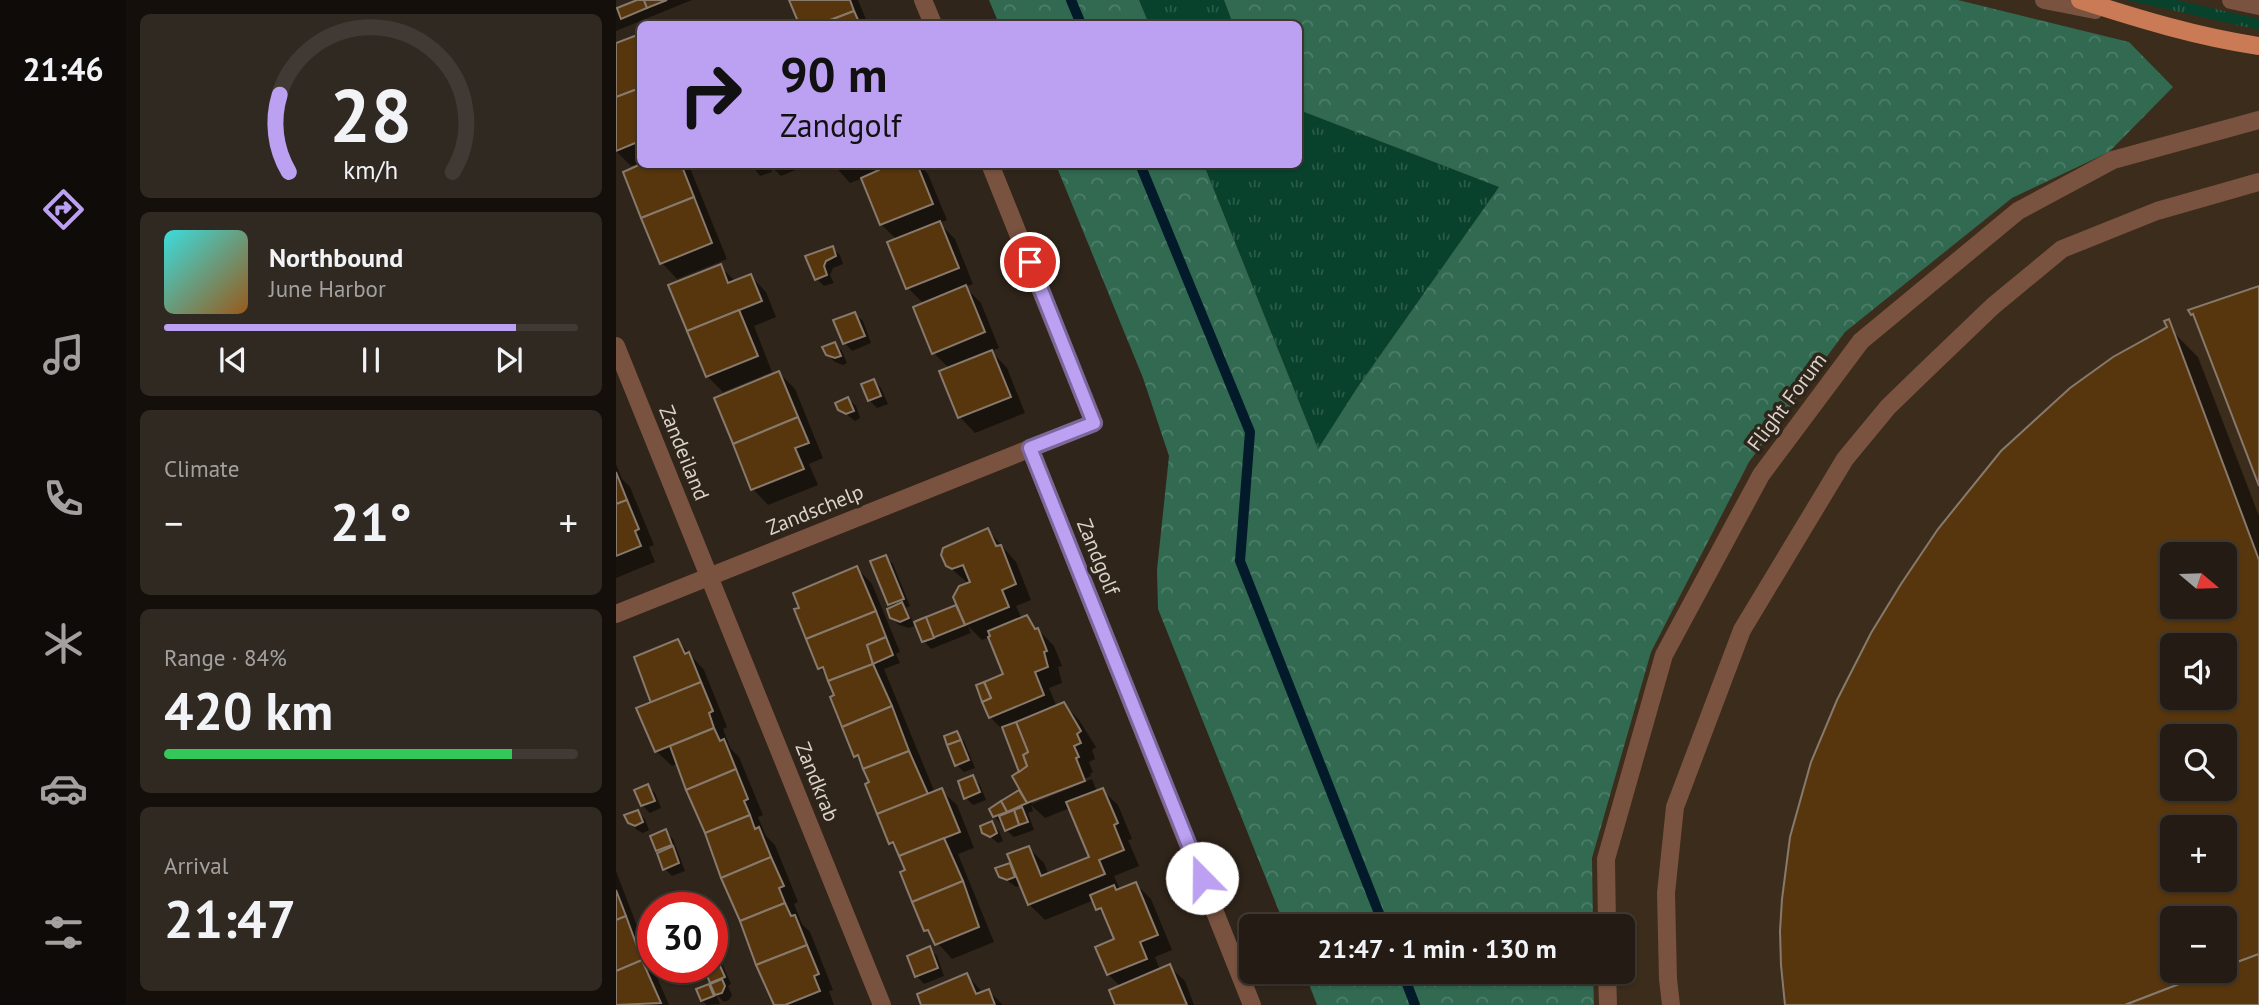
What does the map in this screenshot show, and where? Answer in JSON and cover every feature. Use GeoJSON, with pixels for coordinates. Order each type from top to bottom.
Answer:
{"type":"FeatureCollection","features":[{"type":"Feature","properties":{"kind":"main road"},"geometry":{"type":"LineString","coordinates":[[2080,0],[2135,18],[2225,41],[2259,46]]}},
{"type":"Feature","properties":{"kind":"street"},"geometry":{"type":"LineString","coordinates":[[923,0],[932,21]]}},
{"type":"Feature","properties":{"kind":"street"},"geometry":{"type":"LineString","coordinates":[[2044,0],[2135,18]]}},
{"type":"Feature","properties":{"kind":"street"},"geometry":{"type":"LineString","coordinates":[[2231,0],[2259,6]]}},
{"type":"Feature","properties":{"kind":"street","name":"Flight Forum"},"geometry":{"type":"LineString","coordinates":[[1607,914],[1606,859],[1664,655],[1761,475],[1861,341],[2018,211],[2113,160],[2259,120]]}},
{"type":"Feature","properties":{"kind":"street"},"geometry":{"type":"LineString","coordinates":[[992,168],[1094,423],[1030,448]]}},
{"type":"Feature","properties":{"kind":"street"},"geometry":{"type":"LineString","coordinates":[[1671,1005],[1666,893],[1675,807],[1742,630],[1845,459],[1888,407],[1952,345],[1993,306],[2062,249],[2157,211],[2259,182]]}},
{"type":"Feature","properties":{"kind":"street","name":"Zandeiland"},"geometry":{"type":"LineString","coordinates":[[616,346],[709,577]]}},
{"type":"Feature","properties":{"kind":"street","name":"Zandschelp"},"geometry":{"type":"LineString","coordinates":[[616,614],[1030,448]]}},
{"type":"Feature","properties":{"kind":"street","name":"Zandgolf"},"geometry":{"type":"LineString","coordinates":[[1030,448],[1252,1005]]}},
{"type":"Feature","properties":{"kind":"street","name":"Zandkrab"},"geometry":{"type":"LineString","coordinates":[[709,577],[882,1005]]}},
{"type":"Feature","properties":{"kind":"street"},"geometry":{"type":"LineString","coordinates":[[1607,984],[1608,1005]]}},
{"type":"Feature","properties":{"kind":"shaded area"},"geometry":{"type":"Polygon","coordinates":[[[1846,0],[2259,0],[2259,1005],[1562,1005],[1562,984],[1635,984],[1635,914],[1566,914],[1846,0]]]}},
{"type":"Feature","properties":{"kind":"green space"},"geometry":{"type":"Polygon","coordinates":[[[989,0],[1139,0],[1148,21],[998,21],[989,0]]]}},
{"type":"Feature","properties":{"kind":"green space"},"geometry":{"type":"Polygon","coordinates":[[[1139,0],[1224,0],[1232,21],[1148,21],[1139,0]]]}},
{"type":"Feature","properties":{"kind":"green space"},"geometry":{"type":"Polygon","coordinates":[[[1224,0],[1958,0],[2129,42],[2173,87],[2109,152],[2012,198],[1845,332],[1749,462],[1651,652],[1592,858],[1593,914],[1280,914],[1158,609],[1157,570],[1169,456],[1143,378],[1057,168],[1205,168],[1318,449],[1357,388],[1499,187],[1302,111],[1302,21],[1232,21],[1224,0]]]}},
{"type":"Feature","properties":{"kind":"green space"},"geometry":{"type":"Polygon","coordinates":[[[2127,0],[2177,0],[2259,19],[2259,30],[2127,0]]]}},
{"type":"Feature","properties":{"kind":"green space"},"geometry":{"type":"Polygon","coordinates":[[[1302,111],[1499,187],[1357,388],[1318,449],[1205,168],[1302,168],[1302,111]]]}},
{"type":"Feature","properties":{"kind":"green space"},"geometry":{"type":"Polygon","coordinates":[[[1309,984],[1593,984],[1594,1005],[1317,1005],[1309,984]]]}},
{"type":"Feature","properties":{"kind":"building"},"geometry":{"type":"Polygon","coordinates":[[[644,0],[647,8],[621,19],[617,8],[644,0]]]}},
{"type":"Feature","properties":{"kind":"building"},"geometry":{"type":"Polygon","coordinates":[[[644,0],[667,0],[647,8],[644,0]]]}},
{"type":"Feature","properties":{"kind":"building"},"geometry":{"type":"Polygon","coordinates":[[[789,0],[850,0],[854,11],[828,21],[798,21],[789,0]]]}},
{"type":"Feature","properties":{"kind":"building"},"geometry":{"type":"Polygon","coordinates":[[[854,11],[859,21],[828,21],[854,11]]]}},
{"type":"Feature","properties":{"kind":"building"},"geometry":{"type":"Polygon","coordinates":[[[637,35],[637,89],[616,97],[616,43],[637,35]]]}},
{"type":"Feature","properties":{"kind":"building"},"geometry":{"type":"Polygon","coordinates":[[[637,89],[637,142],[616,151],[616,97],[637,89]]]}},
{"type":"Feature","properties":{"kind":"building"},"geometry":{"type":"Polygon","coordinates":[[[637,166],[637,168],[683,168],[694,197],[641,218],[623,172],[637,166]]]}},
{"type":"Feature","properties":{"kind":"building"},"geometry":{"type":"Polygon","coordinates":[[[878,168],[919,168],[933,204],[880,225],[861,178],[878,168]]]}},
{"type":"Feature","properties":{"kind":"building"},"geometry":{"type":"Polygon","coordinates":[[[694,197],[712,243],[660,264],[641,218],[694,197]]]}},
{"type":"Feature","properties":{"kind":"building"},"geometry":{"type":"Polygon","coordinates":[[[940,221],[959,268],[906,289],[887,242],[940,221]]]}},
{"type":"Feature","properties":{"kind":"building"},"geometry":{"type":"Polygon","coordinates":[[[833,246],[836,256],[826,261],[824,266],[827,275],[815,280],[805,256],[833,246]]]}},
{"type":"Feature","properties":{"kind":"building"},"geometry":{"type":"Polygon","coordinates":[[[721,264],[728,283],[751,274],[762,301],[687,331],[668,285],[721,264]]]}},
{"type":"Feature","properties":{"kind":"building"},"geometry":{"type":"Polygon","coordinates":[[[966,285],[985,332],[932,354],[913,307],[966,285]]]}},
{"type":"Feature","properties":{"kind":"building"},"geometry":{"type":"Polygon","coordinates":[[[2259,286],[2259,486],[2193,314],[2188,310],[2259,286]]]}},
{"type":"Feature","properties":{"kind":"building"},"geometry":{"type":"Polygon","coordinates":[[[739,310],[758,356],[706,377],[687,331],[739,310]]]}},
{"type":"Feature","properties":{"kind":"building"},"geometry":{"type":"Polygon","coordinates":[[[855,312],[865,336],[843,344],[833,320],[855,312]]]}},
{"type":"Feature","properties":{"kind":"building"},"geometry":{"type":"Polygon","coordinates":[[[2169,319],[2259,560],[2259,954],[2237,962],[2237,906],[2160,906],[2160,983],[2182,983],[2125,1005],[1785,1005],[1780,931],[1790,837],[1811,762],[1837,700],[1871,633],[1938,529],[2001,451],[2070,388],[2113,357],[2167,327],[2164,321],[2169,319]]]}},
{"type":"Feature","properties":{"kind":"building"},"geometry":{"type":"Polygon","coordinates":[[[835,342],[841,356],[835,358],[826,355],[822,347],[835,342]]]}},
{"type":"Feature","properties":{"kind":"building"},"geometry":{"type":"Polygon","coordinates":[[[992,350],[1011,397],[958,418],[939,371],[992,350]]]}},
{"type":"Feature","properties":{"kind":"building"},"geometry":{"type":"Polygon","coordinates":[[[779,371],[798,417],[733,444],[714,398],[779,371]]]}},
{"type":"Feature","properties":{"kind":"building"},"geometry":{"type":"Polygon","coordinates":[[[874,379],[881,396],[868,401],[861,384],[874,379]]]}},
{"type":"Feature","properties":{"kind":"building"},"geometry":{"type":"Polygon","coordinates":[[[848,397],[854,411],[846,414],[838,410],[835,403],[848,397]]]}},
{"type":"Feature","properties":{"kind":"building"},"geometry":{"type":"Polygon","coordinates":[[[798,417],[809,443],[795,448],[804,469],[751,490],[733,444],[798,417]]]}},
{"type":"Feature","properties":{"kind":"building"},"geometry":{"type":"Polygon","coordinates":[[[616,472],[627,500],[616,504],[616,472]]]}},
{"type":"Feature","properties":{"kind":"building"},"geometry":{"type":"Polygon","coordinates":[[[627,500],[639,529],[635,531],[641,546],[616,556],[616,504],[627,500]]]}},
{"type":"Feature","properties":{"kind":"building"},"geometry":{"type":"Polygon","coordinates":[[[988,528],[996,546],[1001,545],[1016,584],[1002,590],[1009,607],[965,625],[953,597],[959,586],[970,582],[963,565],[952,569],[946,566],[941,555],[943,548],[988,528]]]}},
{"type":"Feature","properties":{"kind":"building"},"geometry":{"type":"Polygon","coordinates":[[[886,555],[904,599],[888,605],[870,561],[886,555]]]}},
{"type":"Feature","properties":{"kind":"building"},"geometry":{"type":"Polygon","coordinates":[[[857,566],[876,611],[806,639],[794,609],[799,608],[793,593],[857,566]]]}},
{"type":"Feature","properties":{"kind":"building"},"geometry":{"type":"Polygon","coordinates":[[[902,602],[909,618],[900,622],[890,618],[887,609],[902,602]]]}},
{"type":"Feature","properties":{"kind":"building"},"geometry":{"type":"Polygon","coordinates":[[[956,605],[965,625],[925,641],[916,621],[956,605]]]}},
{"type":"Feature","properties":{"kind":"building"},"geometry":{"type":"Polygon","coordinates":[[[876,611],[886,637],[867,645],[873,664],[828,681],[823,667],[818,669],[806,639],[876,611]]]}},
{"type":"Feature","properties":{"kind":"building"},"geometry":{"type":"Polygon","coordinates":[[[1027,615],[1035,629],[1038,628],[1047,651],[1044,652],[1048,667],[1035,672],[1044,695],[989,718],[982,702],[991,698],[984,682],[1003,674],[988,631],[1027,615]]]}},
{"type":"Feature","properties":{"kind":"building"},"geometry":{"type":"Polygon","coordinates":[[[926,617],[934,638],[922,642],[914,622],[926,617]]]}},
{"type":"Feature","properties":{"kind":"building"},"geometry":{"type":"Polygon","coordinates":[[[886,637],[893,655],[873,664],[867,645],[886,637]]]}},
{"type":"Feature","properties":{"kind":"building"},"geometry":{"type":"Polygon","coordinates":[[[678,639],[685,654],[689,652],[701,682],[651,703],[634,657],[678,639]]]}},
{"type":"Feature","properties":{"kind":"building"},"geometry":{"type":"Polygon","coordinates":[[[873,664],[892,706],[842,727],[830,697],[834,695],[828,681],[873,664]]]}},
{"type":"Feature","properties":{"kind":"building"},"geometry":{"type":"Polygon","coordinates":[[[701,682],[713,711],[709,713],[714,728],[655,752],[636,708],[701,682]]]}},
{"type":"Feature","properties":{"kind":"building"},"geometry":{"type":"Polygon","coordinates":[[[984,682],[991,698],[982,702],[976,685],[984,682]]]}},
{"type":"Feature","properties":{"kind":"building"},"geometry":{"type":"Polygon","coordinates":[[[1064,702],[1081,731],[1077,734],[1081,743],[1074,746],[1085,781],[1027,803],[1012,776],[1027,766],[1023,755],[1028,752],[1016,722],[1064,702]]]}},
{"type":"Feature","properties":{"kind":"building"},"geometry":{"type":"Polygon","coordinates":[[[892,706],[909,751],[863,769],[858,755],[854,757],[842,727],[892,706]]]}},
{"type":"Feature","properties":{"kind":"building"},"geometry":{"type":"Polygon","coordinates":[[[1016,722],[1028,752],[1023,755],[1027,766],[1019,772],[1002,727],[1016,722]]]}},
{"type":"Feature","properties":{"kind":"building"},"geometry":{"type":"Polygon","coordinates":[[[714,728],[720,741],[724,739],[736,769],[686,790],[670,746],[714,728]]]}},
{"type":"Feature","properties":{"kind":"building"},"geometry":{"type":"Polygon","coordinates":[[[957,731],[961,740],[947,745],[944,736],[957,731]]]}},
{"type":"Feature","properties":{"kind":"building"},"geometry":{"type":"Polygon","coordinates":[[[961,740],[969,760],[955,766],[947,745],[961,740]]]}},
{"type":"Feature","properties":{"kind":"building"},"geometry":{"type":"Polygon","coordinates":[[[909,751],[928,794],[877,814],[865,784],[869,782],[863,769],[909,751]]]}},
{"type":"Feature","properties":{"kind":"building"},"geometry":{"type":"Polygon","coordinates":[[[736,769],[748,799],[744,801],[750,815],[705,833],[686,790],[736,769]]]}},
{"type":"Feature","properties":{"kind":"building"},"geometry":{"type":"Polygon","coordinates":[[[973,775],[980,792],[964,799],[958,781],[973,775]]]}},
{"type":"Feature","properties":{"kind":"building"},"geometry":{"type":"Polygon","coordinates":[[[648,784],[655,801],[641,806],[634,790],[648,784]]]}},
{"type":"Feature","properties":{"kind":"building"},"geometry":{"type":"Polygon","coordinates":[[[942,788],[960,832],[899,856],[893,842],[889,844],[877,814],[942,788]]]}},
{"type":"Feature","properties":{"kind":"building"},"geometry":{"type":"Polygon","coordinates":[[[1103,788],[1118,823],[1114,825],[1124,850],[1099,860],[1105,874],[1028,905],[1007,854],[1029,846],[1041,876],[1089,857],[1066,802],[1103,788]]]}},
{"type":"Feature","properties":{"kind":"building"},"geometry":{"type":"Polygon","coordinates":[[[1019,790],[1027,803],[1007,812],[1001,801],[1019,790]]]}},
{"type":"Feature","properties":{"kind":"building"},"geometry":{"type":"Polygon","coordinates":[[[1001,801],[1007,812],[993,817],[989,809],[1001,801]]]}},
{"type":"Feature","properties":{"kind":"building"},"geometry":{"type":"Polygon","coordinates":[[[1022,807],[1028,822],[1019,825],[1014,810],[1022,807]]]}},
{"type":"Feature","properties":{"kind":"building"},"geometry":{"type":"Polygon","coordinates":[[[638,810],[643,822],[635,826],[628,823],[624,815],[638,810]]]}},
{"type":"Feature","properties":{"kind":"building"},"geometry":{"type":"Polygon","coordinates":[[[1014,810],[1019,825],[1005,831],[999,816],[1014,810]]]}},
{"type":"Feature","properties":{"kind":"building"},"geometry":{"type":"Polygon","coordinates":[[[750,815],[755,829],[759,827],[771,857],[721,878],[705,833],[750,815]]]}},
{"type":"Feature","properties":{"kind":"building"},"geometry":{"type":"Polygon","coordinates":[[[992,821],[997,833],[990,837],[982,833],[980,826],[992,821]]]}},
{"type":"Feature","properties":{"kind":"building"},"geometry":{"type":"Polygon","coordinates":[[[666,829],[672,845],[656,851],[650,836],[666,829]]]}},
{"type":"Feature","properties":{"kind":"building"},"geometry":{"type":"Polygon","coordinates":[[[944,838],[963,881],[912,902],[900,872],[905,870],[899,856],[944,838]]]}},
{"type":"Feature","properties":{"kind":"building"},"geometry":{"type":"Polygon","coordinates":[[[673,846],[679,863],[663,870],[657,853],[673,846]]]}},
{"type":"Feature","properties":{"kind":"building"},"geometry":{"type":"Polygon","coordinates":[[[771,857],[784,886],[779,888],[785,903],[740,921],[721,878],[771,857]]]}},
{"type":"Feature","properties":{"kind":"building"},"geometry":{"type":"Polygon","coordinates":[[[1010,863],[1015,877],[1007,880],[999,877],[995,868],[1010,863]]]}},
{"type":"Feature","properties":{"kind":"building"},"geometry":{"type":"Polygon","coordinates":[[[963,881],[979,927],[935,945],[928,930],[924,931],[912,902],[963,881]]]}},
{"type":"Feature","properties":{"kind":"building"},"geometry":{"type":"Polygon","coordinates":[[[1136,882],[1158,935],[1140,942],[1147,959],[1107,975],[1095,947],[1114,939],[1101,908],[1096,910],[1090,895],[1114,885],[1116,890],[1136,882]]]}},
{"type":"Feature","properties":{"kind":"building"},"geometry":{"type":"Polygon","coordinates":[[[616,890],[626,916],[616,920],[616,890]]]}},
{"type":"Feature","properties":{"kind":"building"},"geometry":{"type":"Polygon","coordinates":[[[785,903],[791,916],[795,915],[807,945],[756,965],[740,921],[785,903]]]}},
{"type":"Feature","properties":{"kind":"building"},"geometry":{"type":"Polygon","coordinates":[[[626,916],[637,946],[637,962],[616,971],[616,920],[626,916]]]}},
{"type":"Feature","properties":{"kind":"building"},"geometry":{"type":"Polygon","coordinates":[[[807,945],[819,974],[814,976],[820,991],[785,1005],[774,1005],[756,965],[807,945]]]}},
{"type":"Feature","properties":{"kind":"building"},"geometry":{"type":"Polygon","coordinates":[[[930,946],[938,968],[915,977],[907,956],[930,946]]]}},
{"type":"Feature","properties":{"kind":"building"},"geometry":{"type":"Polygon","coordinates":[[[2259,954],[2259,1005],[2125,1005],[2182,983],[2237,983],[2237,962],[2259,954]]]}},
{"type":"Feature","properties":{"kind":"building"},"geometry":{"type":"Polygon","coordinates":[[[637,962],[637,983],[652,983],[661,1003],[616,1005],[616,971],[637,962]]]}},
{"type":"Feature","properties":{"kind":"building"},"geometry":{"type":"Polygon","coordinates":[[[1170,964],[1187,1005],[1115,1005],[1109,990],[1170,964]]]}},
{"type":"Feature","properties":{"kind":"building"},"geometry":{"type":"Polygon","coordinates":[[[967,973],[976,994],[989,989],[995,1005],[921,1005],[917,994],[967,973]]]}},
{"type":"Feature","properties":{"kind":"building"},"geometry":{"type":"Polygon","coordinates":[[[724,983],[725,986],[722,993],[715,995],[710,984],[724,983]]]}},
{"type":"Feature","properties":{"kind":"building"},"geometry":{"type":"Polygon","coordinates":[[[709,984],[714,996],[701,1001],[696,989],[709,984]]]}},
{"type":"Feature","properties":{"kind":"waterway"},"geometry":{"type":"LineString","coordinates":[[1071,0],[1080,21]]}},
{"type":"Feature","properties":{"kind":"waterway"},"geometry":{"type":"LineString","coordinates":[[1142,168],[1250,432],[1240,561],[1379,914]]}},
{"type":"Feature","properties":{"kind":"waterway"},"geometry":{"type":"LineString","coordinates":[[1407,984],[1415,1005]]}},
{"type":"Feature","properties":{"kind":"route"},"geometry":{"type":"LineString","coordinates":[[1030,262],[1094,423],[1030,448],[1202,878]]}}]}
